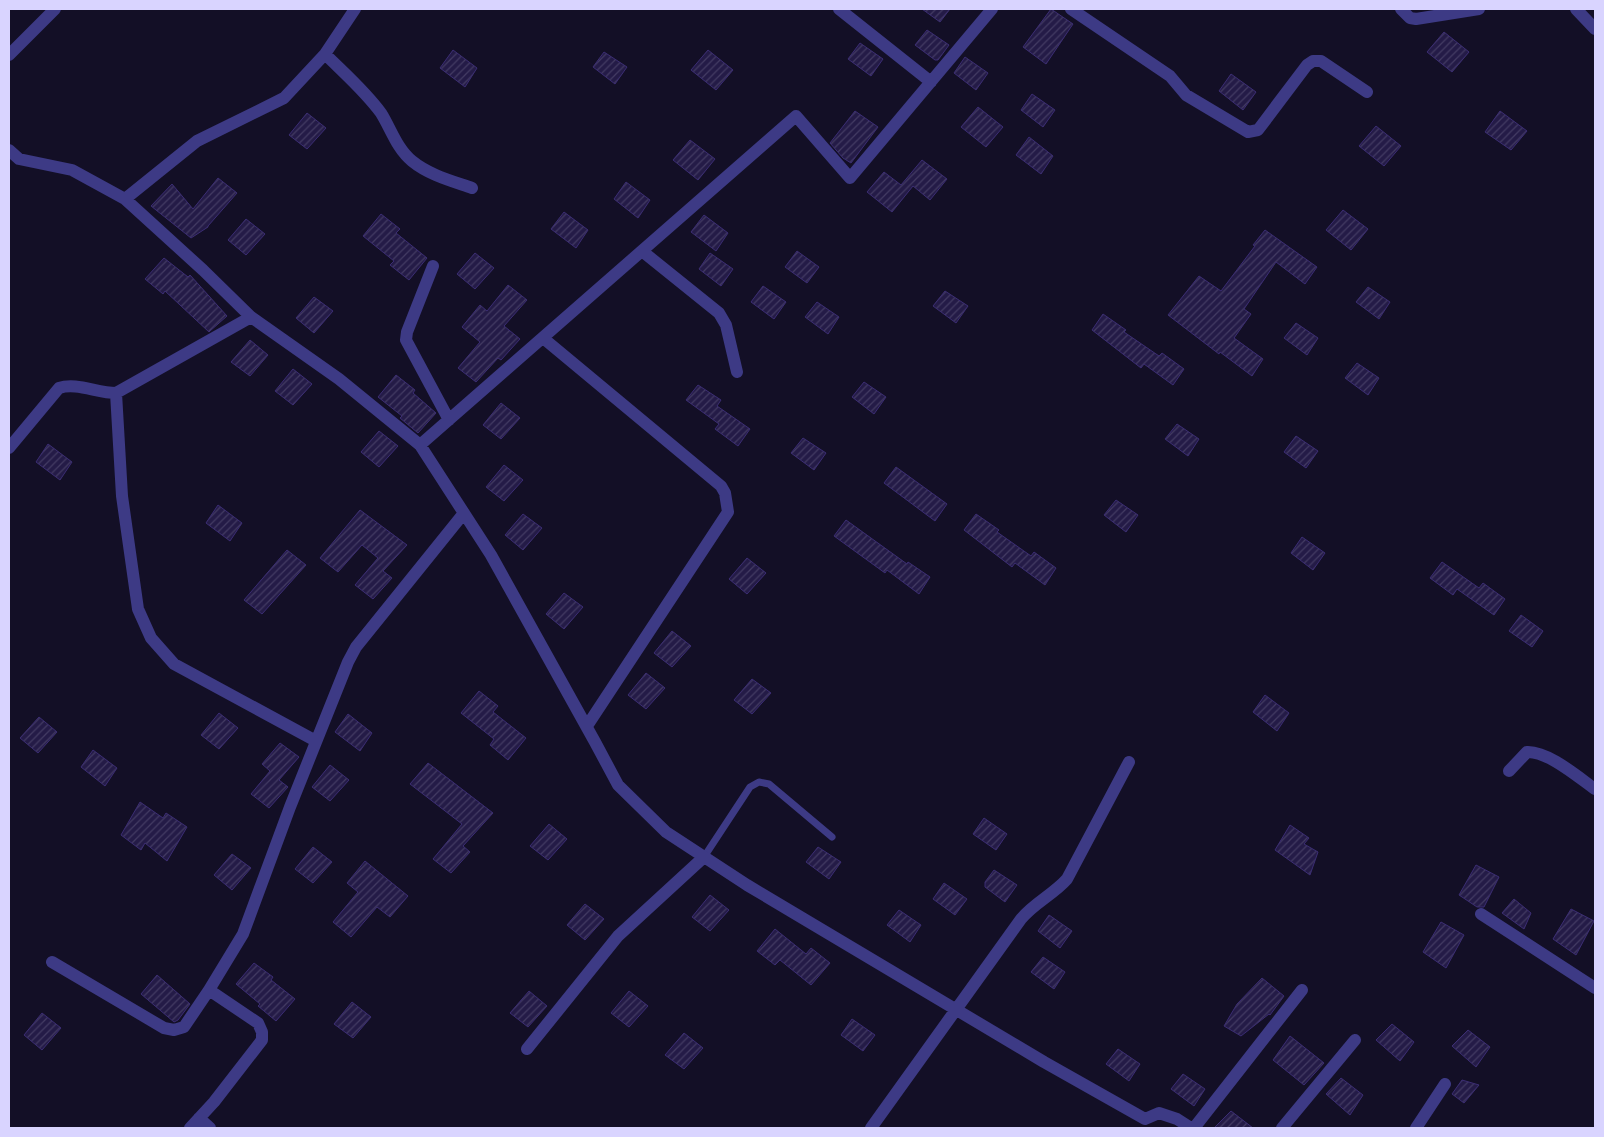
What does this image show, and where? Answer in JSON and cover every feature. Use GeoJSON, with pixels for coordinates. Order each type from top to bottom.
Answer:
{"type":"FeatureCollection","features":[{"type":"Feature","properties":{"kind":"street"},"geometry":{"type":"LineString","coordinates":[[9,55],[55,9]]}},
{"type":"Feature","properties":{"kind":"street"},"geometry":{"type":"LineString","coordinates":[[125,199],[197,141],[284,98],[325,54],[355,9]]}},
{"type":"Feature","properties":{"kind":"street"},"geometry":{"type":"LineString","coordinates":[[839,9],[930,82]]}},
{"type":"Feature","properties":{"kind":"street"},"geometry":{"type":"LineString","coordinates":[[420,445],[796,116],[850,178],[992,9]]}},
{"type":"Feature","properties":{"kind":"street"},"geometry":{"type":"LineString","coordinates":[[1071,9],[1170,76],[1186,95],[1248,132],[1258,130],[1307,65],[1313,61],[1321,61],[1367,92]]}},
{"type":"Feature","properties":{"kind":"street"},"geometry":{"type":"LineString","coordinates":[[1401,9],[1410,18],[1416,19],[1479,9]]}},
{"type":"Feature","properties":{"kind":"street"},"geometry":{"type":"LineString","coordinates":[[1576,9],[1595,29]]}},
{"type":"Feature","properties":{"kind":"street"},"geometry":{"type":"LineString","coordinates":[[325,54],[372,102],[381,114],[402,152],[426,170],[472,188]]}},
{"type":"Feature","properties":{"kind":"street"},"geometry":{"type":"LineString","coordinates":[[9,150],[14,158],[72,170],[125,199],[251,317],[339,379],[420,445],[491,555],[618,785],[666,832],[748,885],[955,1009],[1145,1119],[1159,1113],[1177,1119],[1192,1128],[1302,990]]}},
{"type":"Feature","properties":{"kind":"street"},"geometry":{"type":"LineString","coordinates":[[642,251],[719,313],[726,325],[737,372]]}},
{"type":"Feature","properties":{"kind":"street"},"geometry":{"type":"LineString","coordinates":[[433,266],[407,332],[406,340],[449,420]]}},
{"type":"Feature","properties":{"kind":"street"},"geometry":{"type":"LineString","coordinates":[[9,448],[59,388],[66,386],[116,393],[251,317]]}},
{"type":"Feature","properties":{"kind":"street"},"geometry":{"type":"LineString","coordinates":[[543,338],[721,486],[728,504],[728,512],[587,726]]}},
{"type":"Feature","properties":{"kind":"street"},"geometry":{"type":"LineString","coordinates":[[116,393],[122,496],[136,600],[151,638],[174,664],[316,741]]}},
{"type":"Feature","properties":{"kind":"street"},"geometry":{"type":"LineString","coordinates":[[52,962],[164,1028],[174,1030],[184,1027],[243,934],[316,741],[356,647],[464,513]]}},
{"type":"Feature","properties":{"kind":"street"},"geometry":{"type":"LineString","coordinates":[[1509,771],[1527,752],[1535,752],[1549,758],[1595,789]]}},
{"type":"Feature","properties":{"kind":"street"},"geometry":{"type":"LineString","coordinates":[[871,1128],[1021,918],[1026,912],[1060,887],[1067,879],[1129,762]]}},
{"type":"Feature","properties":{"kind":"street"},"geometry":{"type":"LineString","coordinates":[[527,1049],[618,936],[704,856]]}},
{"type":"Feature","properties":{"kind":"street"},"geometry":{"type":"LineString","coordinates":[[1481,914],[1595,988]]}},
{"type":"Feature","properties":{"kind":"street"},"geometry":{"type":"LineString","coordinates":[[190,1128],[214,1102],[262,1040],[262,1032],[258,1023],[209,990]]}},
{"type":"Feature","properties":{"kind":"street"},"geometry":{"type":"LineString","coordinates":[[1282,1128],[1355,1040]]}},
{"type":"Feature","properties":{"kind":"street"},"geometry":{"type":"LineString","coordinates":[[1416,1128],[1444,1084]]}},
{"type":"Feature","properties":{"kind":"street"},"geometry":{"type":"LineString","coordinates":[[199,1118],[210,1128]]}},
{"type":"Feature","properties":{"kind":"lane"},"geometry":{"type":"LineString","coordinates":[[704,856],[750,787],[759,782],[769,784],[832,837]]}},
{"type":"Feature","properties":{"kind":"building"},"geometry":{"type":"Polygon","coordinates":[[[922,9],[950,9],[940,22],[922,9]]]}},
{"type":"Feature","properties":{"kind":"building"},"geometry":{"type":"Polygon","coordinates":[[[1051,9],[1073,24],[1046,64],[1023,47],[1051,9]]]}},
{"type":"Feature","properties":{"kind":"building"},"geometry":{"type":"Polygon","coordinates":[[[927,30],[949,45],[938,60],[935,60],[915,45],[927,30]]]}},
{"type":"Feature","properties":{"kind":"building"},"geometry":{"type":"Polygon","coordinates":[[[1444,32],[1469,52],[1452,72],[1427,52],[1444,32]]]}},
{"type":"Feature","properties":{"kind":"building"},"geometry":{"type":"Polygon","coordinates":[[[860,43],[883,59],[871,76],[848,59],[860,43]]]}},
{"type":"Feature","properties":{"kind":"building"},"geometry":{"type":"Polygon","coordinates":[[[453,50],[477,68],[465,87],[440,68],[453,50]]]}},
{"type":"Feature","properties":{"kind":"building"},"geometry":{"type":"Polygon","coordinates":[[[708,50],[733,70],[716,90],[691,70],[708,50]]]}},
{"type":"Feature","properties":{"kind":"building"},"geometry":{"type":"Polygon","coordinates":[[[604,52],[627,67],[615,84],[593,67],[604,52]]]}},
{"type":"Feature","properties":{"kind":"building"},"geometry":{"type":"Polygon","coordinates":[[[965,57],[988,73],[976,90],[954,73],[965,57]]]}},
{"type":"Feature","properties":{"kind":"building"},"geometry":{"type":"Polygon","coordinates":[[[1231,74],[1256,92],[1243,110],[1219,91],[1231,74]]]}},
{"type":"Feature","properties":{"kind":"building"},"geometry":{"type":"Polygon","coordinates":[[[1032,94],[1055,110],[1043,127],[1021,110],[1032,94]]]}},
{"type":"Feature","properties":{"kind":"building"},"geometry":{"type":"Polygon","coordinates":[[[978,107],[1003,127],[986,147],[961,127],[978,107]]]}},
{"type":"Feature","properties":{"kind":"building"},"geometry":{"type":"Polygon","coordinates":[[[855,111],[878,127],[851,163],[843,158],[830,143],[855,111]]]}},
{"type":"Feature","properties":{"kind":"building"},"geometry":{"type":"Polygon","coordinates":[[[1500,111],[1527,131],[1511,150],[1485,132],[1500,111]]]}},
{"type":"Feature","properties":{"kind":"building"},"geometry":{"type":"Polygon","coordinates":[[[307,113],[326,128],[307,149],[289,135],[307,113]]]}},
{"type":"Feature","properties":{"kind":"building"},"geometry":{"type":"Polygon","coordinates":[[[1376,126],[1401,146],[1384,166],[1359,146],[1376,126]]]}},
{"type":"Feature","properties":{"kind":"building"},"geometry":{"type":"Polygon","coordinates":[[[1029,137],[1053,156],[1041,174],[1016,155],[1029,137]]]}},
{"type":"Feature","properties":{"kind":"building"},"geometry":{"type":"Polygon","coordinates":[[[690,140],[715,159],[698,180],[673,160],[690,140]]]}},
{"type":"Feature","properties":{"kind":"building"},"geometry":{"type":"Polygon","coordinates":[[[922,160],[947,179],[930,200],[913,186],[892,212],[867,192],[884,172],[901,185],[922,160]]]}},
{"type":"Feature","properties":{"kind":"building"},"geometry":{"type":"Polygon","coordinates":[[[218,178],[237,193],[208,227],[191,238],[151,206],[172,184],[193,209],[218,178]]]}},
{"type":"Feature","properties":{"kind":"building"},"geometry":{"type":"Polygon","coordinates":[[[626,182],[650,200],[638,218],[614,199],[626,182]]]}},
{"type":"Feature","properties":{"kind":"building"},"geometry":{"type":"Polygon","coordinates":[[[1343,210],[1368,229],[1351,250],[1326,230],[1343,210]]]}},
{"type":"Feature","properties":{"kind":"building"},"geometry":{"type":"Polygon","coordinates":[[[564,212],[588,230],[576,248],[551,229],[564,212]]]}},
{"type":"Feature","properties":{"kind":"building"},"geometry":{"type":"Polygon","coordinates":[[[381,214],[400,229],[396,233],[427,258],[409,280],[390,265],[394,261],[363,236],[381,214]]]}},
{"type":"Feature","properties":{"kind":"building"},"geometry":{"type":"Polygon","coordinates":[[[704,215],[728,233],[716,251],[691,232],[704,215]]]}},
{"type":"Feature","properties":{"kind":"building"},"geometry":{"type":"Polygon","coordinates":[[[246,219],[265,234],[246,255],[228,240],[246,219]]]}},
{"type":"Feature","properties":{"kind":"building"},"geometry":{"type":"Polygon","coordinates":[[[1265,230],[1317,267],[1305,284],[1276,262],[1244,309],[1251,314],[1234,338],[1263,359],[1252,376],[1220,352],[1219,354],[1168,315],[1199,276],[1221,291],[1265,230]]]}},
{"type":"Feature","properties":{"kind":"building"},"geometry":{"type":"Polygon","coordinates":[[[797,251],[819,267],[807,283],[785,267],[797,251]]]}},
{"type":"Feature","properties":{"kind":"building"},"geometry":{"type":"Polygon","coordinates":[[[475,253],[494,268],[475,289],[457,274],[475,253]]]}},
{"type":"Feature","properties":{"kind":"building"},"geometry":{"type":"Polygon","coordinates":[[[710,253],[733,269],[721,286],[699,269],[710,253]]]}},
{"type":"Feature","properties":{"kind":"building"},"geometry":{"type":"Polygon","coordinates":[[[164,258],[188,277],[190,275],[227,316],[209,332],[165,291],[163,294],[145,279],[164,258]]]}},
{"type":"Feature","properties":{"kind":"building"},"geometry":{"type":"Polygon","coordinates":[[[508,285],[527,300],[504,326],[520,339],[501,360],[498,358],[476,382],[458,368],[480,342],[462,327],[480,305],[487,311],[508,285]]]}},
{"type":"Feature","properties":{"kind":"building"},"geometry":{"type":"Polygon","coordinates":[[[763,286],[786,302],[774,319],[751,302],[763,286]]]}},
{"type":"Feature","properties":{"kind":"building"},"geometry":{"type":"Polygon","coordinates":[[[1368,287],[1390,302],[1379,319],[1356,302],[1368,287]]]}},
{"type":"Feature","properties":{"kind":"building"},"geometry":{"type":"Polygon","coordinates":[[[945,291],[968,306],[956,323],[933,306],[945,291]]]}},
{"type":"Feature","properties":{"kind":"building"},"geometry":{"type":"Polygon","coordinates":[[[314,297],[333,311],[314,333],[296,318],[314,297]]]}},
{"type":"Feature","properties":{"kind":"building"},"geometry":{"type":"Polygon","coordinates":[[[817,302],[839,317],[828,334],[805,317],[817,302]]]}},
{"type":"Feature","properties":{"kind":"building"},"geometry":{"type":"Polygon","coordinates":[[[1103,314],[1126,330],[1124,332],[1159,356],[1162,353],[1184,369],[1173,385],[1144,364],[1141,368],[1092,330],[1103,314]]]}},
{"type":"Feature","properties":{"kind":"building"},"geometry":{"type":"Polygon","coordinates":[[[1296,323],[1318,338],[1307,355],[1284,338],[1296,323]]]}},
{"type":"Feature","properties":{"kind":"building"},"geometry":{"type":"Polygon","coordinates":[[[250,340],[268,355],[250,376],[231,362],[250,340]]]}},
{"type":"Feature","properties":{"kind":"building"},"geometry":{"type":"Polygon","coordinates":[[[1357,363],[1379,378],[1368,395],[1345,378],[1357,363]]]}},
{"type":"Feature","properties":{"kind":"building"},"geometry":{"type":"Polygon","coordinates":[[[293,369],[312,384],[293,405],[275,391],[293,369]]]}},
{"type":"Feature","properties":{"kind":"building"},"geometry":{"type":"Polygon","coordinates":[[[396,375],[415,390],[413,393],[436,413],[418,433],[400,418],[402,416],[378,397],[396,375]]]}},
{"type":"Feature","properties":{"kind":"building"},"geometry":{"type":"Polygon","coordinates":[[[864,382],[886,397],[874,414],[852,397],[864,382]]]}},
{"type":"Feature","properties":{"kind":"building"},"geometry":{"type":"Polygon","coordinates":[[[698,385],[721,400],[717,406],[750,429],[738,446],[715,429],[719,424],[686,400],[698,385]]]}},
{"type":"Feature","properties":{"kind":"building"},"geometry":{"type":"Polygon","coordinates":[[[501,403],[520,418],[501,439],[483,425],[501,403]]]}},
{"type":"Feature","properties":{"kind":"building"},"geometry":{"type":"Polygon","coordinates":[[[1177,424],[1199,439],[1188,456],[1165,439],[1177,424]]]}},
{"type":"Feature","properties":{"kind":"building"},"geometry":{"type":"Polygon","coordinates":[[[379,431],[398,446],[379,467],[361,452],[379,431]]]}},
{"type":"Feature","properties":{"kind":"building"},"geometry":{"type":"Polygon","coordinates":[[[1296,436],[1318,451],[1306,468],[1284,452],[1296,436]]]}},
{"type":"Feature","properties":{"kind":"building"},"geometry":{"type":"Polygon","coordinates":[[[803,438],[826,453],[814,470],[791,453],[803,438]]]}},
{"type":"Feature","properties":{"kind":"building"},"geometry":{"type":"Polygon","coordinates":[[[48,444],[72,462],[60,480],[36,462],[48,444]]]}},
{"type":"Feature","properties":{"kind":"building"},"geometry":{"type":"Polygon","coordinates":[[[504,465],[523,480],[504,501],[486,487],[504,465]]]}},
{"type":"Feature","properties":{"kind":"building"},"geometry":{"type":"Polygon","coordinates":[[[896,467],[947,504],[935,521],[884,483],[896,467]]]}},
{"type":"Feature","properties":{"kind":"building"},"geometry":{"type":"Polygon","coordinates":[[[1116,500],[1138,515],[1126,532],[1104,515],[1116,500]]]}},
{"type":"Feature","properties":{"kind":"building"},"geometry":{"type":"Polygon","coordinates":[[[218,505],[242,523],[230,541],[206,523],[218,505]]]}},
{"type":"Feature","properties":{"kind":"building"},"geometry":{"type":"Polygon","coordinates":[[[360,510],[407,545],[383,571],[392,578],[373,599],[355,585],[378,558],[362,545],[338,572],[320,558],[360,510]]]}},
{"type":"Feature","properties":{"kind":"building"},"geometry":{"type":"Polygon","coordinates":[[[523,514],[542,528],[523,550],[505,535],[523,514]]]}},
{"type":"Feature","properties":{"kind":"building"},"geometry":{"type":"Polygon","coordinates":[[[976,514],[999,530],[997,532],[1031,556],[1034,552],[1056,568],[1045,585],[1015,563],[1012,567],[964,530],[976,514]]]}},
{"type":"Feature","properties":{"kind":"building"},"geometry":{"type":"Polygon","coordinates":[[[846,520],[907,564],[908,562],[930,577],[919,594],[887,570],[885,573],[834,536],[846,520]]]}},
{"type":"Feature","properties":{"kind":"building"},"geometry":{"type":"Polygon","coordinates":[[[1302,537],[1325,553],[1313,570],[1291,553],[1302,537]]]}},
{"type":"Feature","properties":{"kind":"building"},"geometry":{"type":"Polygon","coordinates":[[[287,550],[306,565],[262,614],[244,600],[287,550]]]}},
{"type":"Feature","properties":{"kind":"building"},"geometry":{"type":"Polygon","coordinates":[[[747,558],[766,573],[747,594],[729,579],[747,558]]]}},
{"type":"Feature","properties":{"kind":"building"},"geometry":{"type":"Polygon","coordinates":[[[1442,562],[1479,588],[1483,583],[1505,599],[1494,615],[1457,589],[1453,595],[1430,578],[1442,562]]]}},
{"type":"Feature","properties":{"kind":"building"},"geometry":{"type":"Polygon","coordinates":[[[564,593],[583,607],[564,629],[546,614],[564,593]]]}},
{"type":"Feature","properties":{"kind":"building"},"geometry":{"type":"Polygon","coordinates":[[[1521,615],[1543,631],[1532,647],[1509,631],[1521,615]]]}},
{"type":"Feature","properties":{"kind":"building"},"geometry":{"type":"Polygon","coordinates":[[[672,631],[691,646],[672,667],[654,653],[672,631]]]}},
{"type":"Feature","properties":{"kind":"building"},"geometry":{"type":"Polygon","coordinates":[[[646,673],[665,688],[646,709],[628,695],[646,673]]]}},
{"type":"Feature","properties":{"kind":"building"},"geometry":{"type":"Polygon","coordinates":[[[752,679],[771,693],[752,714],[734,700],[752,679]]]}},
{"type":"Feature","properties":{"kind":"building"},"geometry":{"type":"Polygon","coordinates":[[[479,691],[498,706],[493,712],[526,738],[508,760],[490,745],[494,739],[461,713],[479,691]]]}},
{"type":"Feature","properties":{"kind":"building"},"geometry":{"type":"Polygon","coordinates":[[[1265,695],[1289,713],[1277,731],[1253,712],[1265,695]]]}},
{"type":"Feature","properties":{"kind":"building"},"geometry":{"type":"Polygon","coordinates":[[[219,713],[238,728],[219,749],[201,735],[219,713]]]}},
{"type":"Feature","properties":{"kind":"building"},"geometry":{"type":"Polygon","coordinates":[[[348,714],[372,733],[360,751],[335,732],[348,714]]]}},
{"type":"Feature","properties":{"kind":"building"},"geometry":{"type":"Polygon","coordinates":[[[39,717],[57,732],[38,753],[20,738],[39,717]]]}},
{"type":"Feature","properties":{"kind":"building"},"geometry":{"type":"Polygon","coordinates":[[[280,743],[299,757],[279,780],[288,787],[269,808],[251,794],[270,771],[262,764],[280,743]]]}},
{"type":"Feature","properties":{"kind":"building"},"geometry":{"type":"Polygon","coordinates":[[[93,750],[117,768],[105,786],[81,767],[93,750]]]}},
{"type":"Feature","properties":{"kind":"building"},"geometry":{"type":"Polygon","coordinates":[[[428,763],[493,813],[463,846],[470,852],[451,873],[433,859],[462,824],[410,784],[428,763]]]}},
{"type":"Feature","properties":{"kind":"building"},"geometry":{"type":"Polygon","coordinates":[[[330,765],[349,780],[330,801],[312,787],[330,765]]]}},
{"type":"Feature","properties":{"kind":"building"},"geometry":{"type":"Polygon","coordinates":[[[140,802],[163,818],[166,813],[187,827],[167,861],[145,843],[141,850],[121,835],[140,802]]]}},
{"type":"Feature","properties":{"kind":"building"},"geometry":{"type":"Polygon","coordinates":[[[984,818],[1007,834],[996,850],[973,834],[984,818]]]}},
{"type":"Feature","properties":{"kind":"building"},"geometry":{"type":"Polygon","coordinates":[[[549,824],[567,839],[548,860],[530,846],[549,824]]]}},
{"type":"Feature","properties":{"kind":"building"},"geometry":{"type":"Polygon","coordinates":[[[1290,825],[1309,838],[1304,844],[1318,852],[1310,875],[1275,850],[1290,825]]]}},
{"type":"Feature","properties":{"kind":"building"},"geometry":{"type":"Polygon","coordinates":[[[313,847],[332,862],[313,883],[295,869],[313,847]]]}},
{"type":"Feature","properties":{"kind":"building"},"geometry":{"type":"Polygon","coordinates":[[[818,847],[841,862],[829,879],[806,862],[818,847]]]}},
{"type":"Feature","properties":{"kind":"building"},"geometry":{"type":"Polygon","coordinates":[[[232,854],[251,868],[232,890],[214,875],[232,854]]]}},
{"type":"Feature","properties":{"kind":"building"},"geometry":{"type":"Polygon","coordinates":[[[365,861],[408,896],[390,917],[377,907],[351,937],[333,922],[358,892],[347,883],[365,861]]]}},
{"type":"Feature","properties":{"kind":"building"},"geometry":{"type":"Polygon","coordinates":[[[1476,865],[1499,877],[1484,907],[1477,907],[1459,895],[1476,865]]]}},
{"type":"Feature","properties":{"kind":"building"},"geometry":{"type":"Polygon","coordinates":[[[994,870],[1017,885],[1005,902],[985,887],[985,882],[994,870]]]}},
{"type":"Feature","properties":{"kind":"building"},"geometry":{"type":"Polygon","coordinates":[[[944,883],[967,899],[955,915],[933,899],[944,883]]]}},
{"type":"Feature","properties":{"kind":"building"},"geometry":{"type":"Polygon","coordinates":[[[710,895],[729,910],[710,931],[692,917],[710,895]]]}},
{"type":"Feature","properties":{"kind":"building"},"geometry":{"type":"Polygon","coordinates":[[[1514,899],[1531,913],[1524,929],[1502,913],[1514,899]]]}},
{"type":"Feature","properties":{"kind":"building"},"geometry":{"type":"Polygon","coordinates":[[[585,904],[604,919],[585,940],[567,925],[585,904]]]}},
{"type":"Feature","properties":{"kind":"building"},"geometry":{"type":"Polygon","coordinates":[[[1571,909],[1594,921],[1576,955],[1553,939],[1571,909]]]}},
{"type":"Feature","properties":{"kind":"building"},"geometry":{"type":"Polygon","coordinates":[[[899,910],[921,925],[910,942],[887,925],[899,910]]]}},
{"type":"Feature","properties":{"kind":"building"},"geometry":{"type":"Polygon","coordinates":[[[1049,915],[1072,931],[1060,948],[1038,931],[1049,915]]]}},
{"type":"Feature","properties":{"kind":"building"},"geometry":{"type":"Polygon","coordinates":[[[1441,922],[1464,935],[1446,968],[1423,952],[1441,922]]]}},
{"type":"Feature","properties":{"kind":"building"},"geometry":{"type":"Polygon","coordinates":[[[775,929],[806,954],[811,948],[830,963],[811,985],[780,960],[775,965],[757,951],[775,929]]]}},
{"type":"Feature","properties":{"kind":"building"},"geometry":{"type":"Polygon","coordinates":[[[1043,957],[1065,972],[1054,989],[1031,972],[1043,957]]]}},
{"type":"Feature","properties":{"kind":"building"},"geometry":{"type":"Polygon","coordinates":[[[254,963],[273,977],[271,980],[295,999],[276,1021],[258,1006],[260,1004],[236,984],[254,963]]]}},
{"type":"Feature","properties":{"kind":"building"},"geometry":{"type":"Polygon","coordinates":[[[157,975],[190,1004],[178,1020],[174,1022],[141,994],[157,975]]]}},
{"type":"Feature","properties":{"kind":"building"},"geometry":{"type":"Polygon","coordinates":[[[1262,978],[1284,996],[1270,1015],[1241,1036],[1224,1026],[1237,1004],[1262,978]]]}},
{"type":"Feature","properties":{"kind":"building"},"geometry":{"type":"Polygon","coordinates":[[[529,991],[547,1006],[528,1027],[510,1013],[529,991]]]}},
{"type":"Feature","properties":{"kind":"building"},"geometry":{"type":"Polygon","coordinates":[[[629,991],[648,1006],[629,1027],[611,1013],[629,991]]]}},
{"type":"Feature","properties":{"kind":"building"},"geometry":{"type":"Polygon","coordinates":[[[352,1002],[371,1017],[353,1038],[334,1024],[352,1002]]]}},
{"type":"Feature","properties":{"kind":"building"},"geometry":{"type":"Polygon","coordinates":[[[42,1013],[61,1028],[42,1050],[24,1035],[42,1013]]]}},
{"type":"Feature","properties":{"kind":"building"},"geometry":{"type":"Polygon","coordinates":[[[852,1019],[875,1035],[863,1051],[841,1035],[852,1019]]]}},
{"type":"Feature","properties":{"kind":"building"},"geometry":{"type":"Polygon","coordinates":[[[1392,1024],[1414,1042],[1400,1061],[1376,1040],[1392,1024]]]}},
{"type":"Feature","properties":{"kind":"building"},"geometry":{"type":"Polygon","coordinates":[[[1468,1030],[1490,1047],[1476,1067],[1452,1046],[1468,1030]]]}},
{"type":"Feature","properties":{"kind":"building"},"geometry":{"type":"Polygon","coordinates":[[[684,1033],[703,1048],[684,1069],[665,1055],[684,1033]]]}},
{"type":"Feature","properties":{"kind":"building"},"geometry":{"type":"Polygon","coordinates":[[[1290,1036],[1324,1063],[1304,1085],[1273,1060],[1290,1036]]]}},
{"type":"Feature","properties":{"kind":"building"},"geometry":{"type":"Polygon","coordinates":[[[1118,1049],[1140,1064],[1129,1081],[1106,1064],[1118,1049]]]}},
{"type":"Feature","properties":{"kind":"building"},"geometry":{"type":"Polygon","coordinates":[[[1183,1074],[1205,1089],[1194,1106],[1171,1089],[1183,1074]]]}},
{"type":"Feature","properties":{"kind":"building"},"geometry":{"type":"Polygon","coordinates":[[[1341,1078],[1363,1095],[1350,1115],[1326,1094],[1341,1078]]]}},
{"type":"Feature","properties":{"kind":"building"},"geometry":{"type":"Polygon","coordinates":[[[1462,1080],[1479,1085],[1464,1103],[1452,1094],[1462,1080]]]}},
{"type":"Feature","properties":{"kind":"building"},"geometry":{"type":"Polygon","coordinates":[[[1231,1111],[1253,1128],[1214,1128],[1231,1111]]]}}]}
